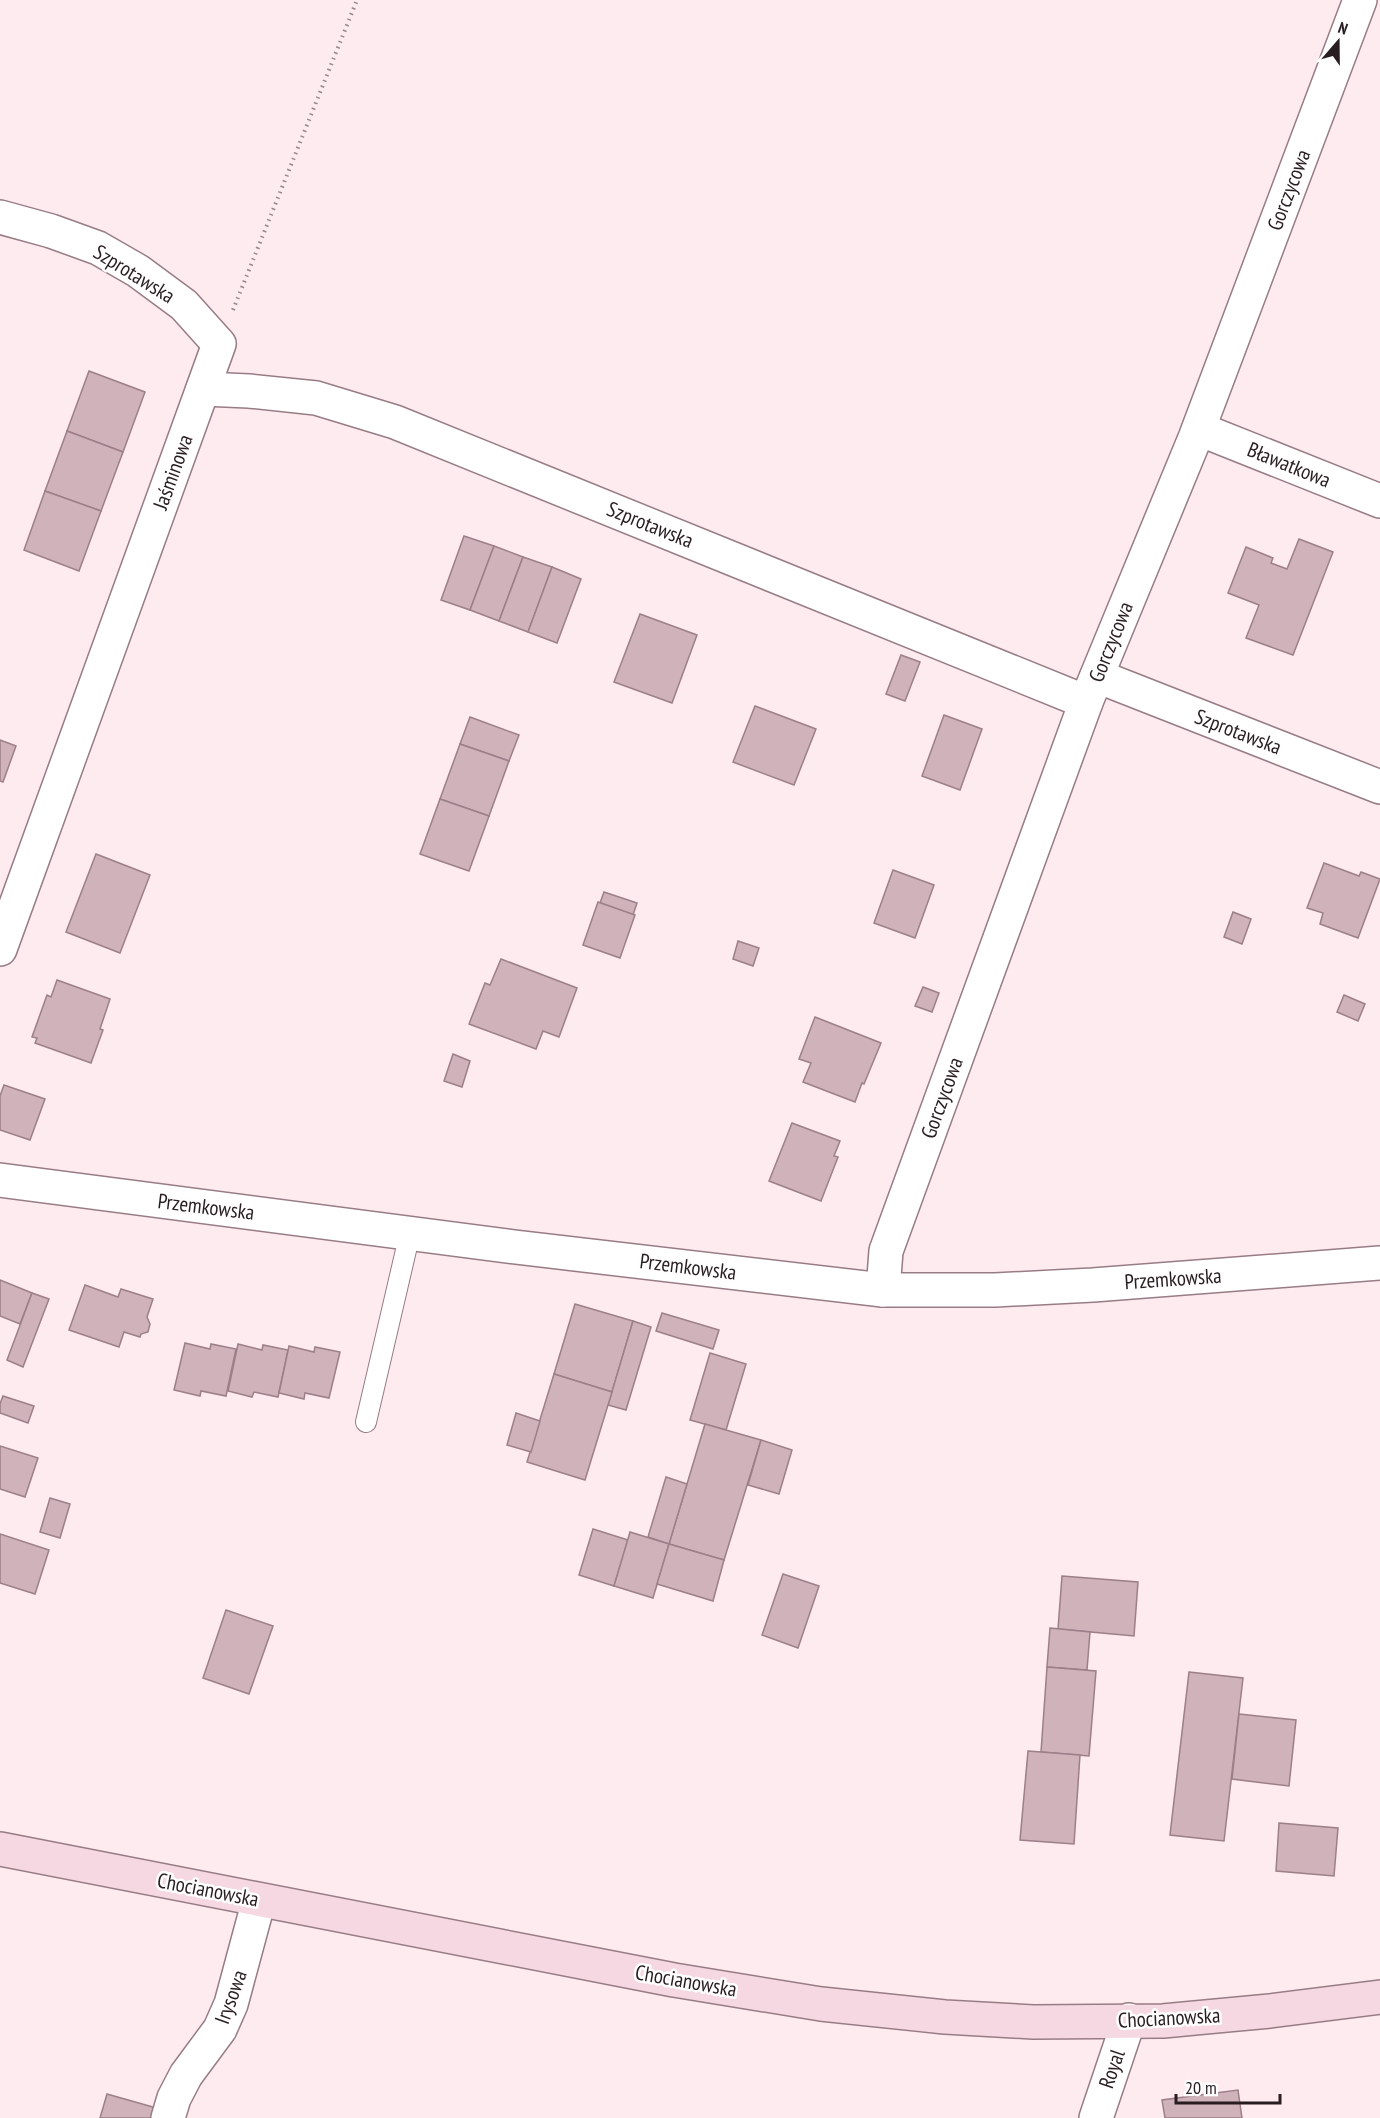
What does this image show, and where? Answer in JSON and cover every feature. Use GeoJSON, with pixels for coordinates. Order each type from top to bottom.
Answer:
{"type":"FeatureCollection","features":[{"type":"Feature","properties":{"kind":"street","name":"Gorczycowa"},"geometry":{"type":"LineString","coordinates":[[883,1290],[886,1251],[1091,689],[1199,429],[1360,0]]}},
{"type":"Feature","properties":{"kind":"street","name":"Szprotawska"},"geometry":{"type":"LineString","coordinates":[[0,217],[51,231],[98,248],[138,271],[184,305],[219,344]]}},
{"type":"Feature","properties":{"kind":"street","name":"Jaśminowa"},"geometry":{"type":"LineString","coordinates":[[0,949],[219,344]]}},
{"type":"Feature","properties":{"kind":"street","name":"Szprotawska"},"geometry":{"type":"LineString","coordinates":[[203,389],[316,398],[395,422],[1091,689],[1380,787]]}},
{"type":"Feature","properties":{"kind":"street","name":"Bławatkowa"},"geometry":{"type":"LineString","coordinates":[[1199,429],[1380,501]]}},
{"type":"Feature","properties":{"kind":"street","name":"Przemkowska"},"geometry":{"type":"LineString","coordinates":[[0,1180],[410,1233],[883,1290],[995,1290],[1093,1285],[1380,1263]]}},
{"type":"Feature","properties":{"kind":"street","name":"Chocianowska"},"geometry":{"type":"LineString","coordinates":[[0,1849],[663,1977],[821,2004],[945,2018],[1033,2022],[1163,2021],[1270,2011],[1380,1997]]}},
{"type":"Feature","properties":{"kind":"street","name":"Irysowa"},"geometry":{"type":"LineString","coordinates":[[168,2118],[174,2098],[186,2075],[220,2029],[231,2004],[259,1900]]}},
{"type":"Feature","properties":{"kind":"street","name":"Royal"},"geometry":{"type":"LineString","coordinates":[[1096,2118],[1129,2020]]}},
{"type":"Feature","properties":{"kind":"lane"},"geometry":{"type":"LineString","coordinates":[[366,1422],[410,1233]]}},
{"type":"Feature","properties":{"kind":"path"},"geometry":{"type":"LineString","coordinates":[[219,344],[357,0]]}},
{"type":"Feature","properties":{"kind":"building"},"geometry":{"type":"Polygon","coordinates":[[[89,371],[145,392],[123,452],[67,431],[89,371]]]}},
{"type":"Feature","properties":{"kind":"building"},"geometry":{"type":"Polygon","coordinates":[[[67,431],[123,452],[101,511],[45,491],[67,431]]]}},
{"type":"Feature","properties":{"kind":"building"},"geometry":{"type":"Polygon","coordinates":[[[45,491],[101,511],[79,571],[24,550],[45,491]]]}},
{"type":"Feature","properties":{"kind":"building"},"geometry":{"type":"Polygon","coordinates":[[[464,536],[494,546],[470,610],[441,600],[464,536]]]}},
{"type":"Feature","properties":{"kind":"building"},"geometry":{"type":"Polygon","coordinates":[[[1299,539],[1333,552],[1293,655],[1246,638],[1259,605],[1228,593],[1246,547],[1273,558],[1271,563],[1287,569],[1299,539]]]}},
{"type":"Feature","properties":{"kind":"building"},"geometry":{"type":"Polygon","coordinates":[[[494,546],[523,557],[499,621],[470,610],[494,546]]]}},
{"type":"Feature","properties":{"kind":"building"},"geometry":{"type":"Polygon","coordinates":[[[523,557],[552,567],[528,632],[499,621],[523,557]]]}},
{"type":"Feature","properties":{"kind":"building"},"geometry":{"type":"Polygon","coordinates":[[[552,567],[581,579],[557,643],[528,632],[552,567]]]}},
{"type":"Feature","properties":{"kind":"building"},"geometry":{"type":"Polygon","coordinates":[[[640,614],[697,635],[672,703],[614,682],[640,614]]]}},
{"type":"Feature","properties":{"kind":"building"},"geometry":{"type":"Polygon","coordinates":[[[901,655],[920,662],[905,701],[886,694],[901,655]]]}},
{"type":"Feature","properties":{"kind":"building"},"geometry":{"type":"Polygon","coordinates":[[[755,706],[816,729],[794,785],[733,762],[755,706]]]}},
{"type":"Feature","properties":{"kind":"building"},"geometry":{"type":"Polygon","coordinates":[[[944,715],[982,729],[960,790],[922,776],[944,715]]]}},
{"type":"Feature","properties":{"kind":"building"},"geometry":{"type":"Polygon","coordinates":[[[470,717],[519,735],[509,761],[460,744],[470,717]]]}},
{"type":"Feature","properties":{"kind":"building"},"geometry":{"type":"Polygon","coordinates":[[[0,740],[16,746],[3,782],[0,781],[0,740]]]}},
{"type":"Feature","properties":{"kind":"building"},"geometry":{"type":"Polygon","coordinates":[[[460,744],[509,761],[489,816],[440,799],[460,744]]]}},
{"type":"Feature","properties":{"kind":"building"},"geometry":{"type":"Polygon","coordinates":[[[440,799],[489,816],[469,871],[420,854],[440,799]]]}},
{"type":"Feature","properties":{"kind":"building"},"geometry":{"type":"Polygon","coordinates":[[[96,854],[150,875],[120,953],[66,932],[96,854]]]}},
{"type":"Feature","properties":{"kind":"building"},"geometry":{"type":"Polygon","coordinates":[[[1324,863],[1359,876],[1361,872],[1380,879],[1358,938],[1320,924],[1323,913],[1307,908],[1324,863]]]}},
{"type":"Feature","properties":{"kind":"building"},"geometry":{"type":"Polygon","coordinates":[[[893,870],[934,885],[915,938],[874,923],[893,870]]]}},
{"type":"Feature","properties":{"kind":"building"},"geometry":{"type":"Polygon","coordinates":[[[604,892],[637,903],[633,915],[600,903],[604,892]]]}},
{"type":"Feature","properties":{"kind":"building"},"geometry":{"type":"Polygon","coordinates":[[[598,902],[635,915],[620,958],[583,945],[598,902]]]}},
{"type":"Feature","properties":{"kind":"building"},"geometry":{"type":"Polygon","coordinates":[[[1233,912],[1251,919],[1242,944],[1224,937],[1233,912]]]}},
{"type":"Feature","properties":{"kind":"building"},"geometry":{"type":"Polygon","coordinates":[[[738,941],[759,948],[753,966],[733,959],[738,941]]]}},
{"type":"Feature","properties":{"kind":"building"},"geometry":{"type":"Polygon","coordinates":[[[501,959],[577,988],[559,1037],[543,1031],[536,1049],[469,1024],[485,983],[490,985],[501,959]]]}},
{"type":"Feature","properties":{"kind":"building"},"geometry":{"type":"Polygon","coordinates":[[[57,980],[110,999],[100,1029],[103,1030],[91,1063],[35,1043],[37,1038],[32,1037],[47,995],[51,997],[57,980]]]}},
{"type":"Feature","properties":{"kind":"building"},"geometry":{"type":"Polygon","coordinates":[[[923,987],[939,993],[932,1012],[915,1006],[923,987]]]}},
{"type":"Feature","properties":{"kind":"building"},"geometry":{"type":"Polygon","coordinates":[[[1344,995],[1365,1004],[1358,1021],[1337,1012],[1344,995]]]}},
{"type":"Feature","properties":{"kind":"building"},"geometry":{"type":"Polygon","coordinates":[[[815,1017],[881,1043],[855,1102],[803,1082],[811,1063],[799,1059],[815,1017]]]}},
{"type":"Feature","properties":{"kind":"building"},"geometry":{"type":"Polygon","coordinates":[[[453,1054],[470,1061],[462,1087],[444,1081],[453,1054]]]}},
{"type":"Feature","properties":{"kind":"building"},"geometry":{"type":"Polygon","coordinates":[[[4,1085],[45,1099],[30,1140],[0,1130],[0,1096],[4,1085]]]}},
{"type":"Feature","properties":{"kind":"building"},"geometry":{"type":"Polygon","coordinates":[[[792,1123],[840,1141],[834,1156],[838,1157],[821,1201],[769,1181],[792,1123]]]}},
{"type":"Feature","properties":{"kind":"building"},"geometry":{"type":"Polygon","coordinates":[[[0,1280],[32,1293],[20,1324],[0,1316],[0,1280]]]}},
{"type":"Feature","properties":{"kind":"building"},"geometry":{"type":"Polygon","coordinates":[[[85,1285],[118,1297],[121,1289],[153,1299],[147,1317],[150,1324],[148,1332],[141,1334],[140,1337],[124,1332],[119,1347],[69,1330],[85,1285]]]}},
{"type":"Feature","properties":{"kind":"building"},"geometry":{"type":"Polygon","coordinates":[[[32,1293],[49,1299],[23,1367],[7,1360],[32,1293]]]}},
{"type":"Feature","properties":{"kind":"building"},"geometry":{"type":"Polygon","coordinates":[[[575,1304],[633,1321],[612,1392],[554,1374],[575,1304]]]}},
{"type":"Feature","properties":{"kind":"building"},"geometry":{"type":"Polygon","coordinates":[[[662,1313],[719,1330],[713,1349],[656,1331],[662,1313]]]}},
{"type":"Feature","properties":{"kind":"building"},"geometry":{"type":"Polygon","coordinates":[[[633,1321],[651,1327],[626,1410],[608,1405],[633,1321]]]}},
{"type":"Feature","properties":{"kind":"building"},"geometry":{"type":"Polygon","coordinates":[[[185,1343],[210,1349],[211,1344],[236,1349],[226,1396],[201,1391],[200,1396],[174,1390],[185,1343]]]}},
{"type":"Feature","properties":{"kind":"building"},"geometry":{"type":"Polygon","coordinates":[[[238,1344],[262,1350],[263,1345],[288,1350],[278,1397],[254,1392],[252,1397],[228,1391],[238,1344]]]}},
{"type":"Feature","properties":{"kind":"building"},"geometry":{"type":"Polygon","coordinates":[[[289,1346],[314,1352],[315,1347],[340,1352],[329,1398],[305,1393],[304,1399],[279,1393],[289,1346]]]}},
{"type":"Feature","properties":{"kind":"building"},"geometry":{"type":"Polygon","coordinates":[[[710,1353],[746,1364],[726,1430],[690,1420],[710,1353]]]}},
{"type":"Feature","properties":{"kind":"building"},"geometry":{"type":"Polygon","coordinates":[[[554,1374],[612,1392],[585,1480],[527,1462],[554,1374]]]}},
{"type":"Feature","properties":{"kind":"building"},"geometry":{"type":"Polygon","coordinates":[[[3,1396],[34,1406],[28,1423],[0,1413],[3,1396]]]}},
{"type":"Feature","properties":{"kind":"building"},"geometry":{"type":"Polygon","coordinates":[[[516,1413],[540,1421],[531,1452],[507,1445],[516,1413]]]}},
{"type":"Feature","properties":{"kind":"building"},"geometry":{"type":"Polygon","coordinates":[[[705,1424],[761,1440],[724,1560],[669,1544],[705,1424]]]}},
{"type":"Feature","properties":{"kind":"building"},"geometry":{"type":"Polygon","coordinates":[[[761,1440],[792,1450],[779,1494],[748,1485],[761,1440]]]}},
{"type":"Feature","properties":{"kind":"building"},"geometry":{"type":"Polygon","coordinates":[[[0,1446],[38,1458],[25,1497],[0,1489],[0,1446]]]}},
{"type":"Feature","properties":{"kind":"building"},"geometry":{"type":"Polygon","coordinates":[[[666,1477],[687,1484],[669,1544],[648,1537],[666,1477]]]}},
{"type":"Feature","properties":{"kind":"building"},"geometry":{"type":"Polygon","coordinates":[[[50,1498],[70,1504],[60,1538],[40,1532],[50,1498]]]}},
{"type":"Feature","properties":{"kind":"building"},"geometry":{"type":"Polygon","coordinates":[[[593,1529],[628,1540],[614,1586],[579,1575],[593,1529]]]}},
{"type":"Feature","properties":{"kind":"building"},"geometry":{"type":"Polygon","coordinates":[[[630,1532],[669,1544],[653,1598],[614,1586],[630,1532]]]}},
{"type":"Feature","properties":{"kind":"building"},"geometry":{"type":"Polygon","coordinates":[[[0,1534],[49,1550],[35,1594],[0,1583],[0,1534]]]}},
{"type":"Feature","properties":{"kind":"building"},"geometry":{"type":"Polygon","coordinates":[[[669,1544],[724,1560],[713,1601],[657,1584],[669,1544]]]}},
{"type":"Feature","properties":{"kind":"building"},"geometry":{"type":"Polygon","coordinates":[[[783,1574],[819,1586],[798,1648],[762,1635],[783,1574]]]}},
{"type":"Feature","properties":{"kind":"building"},"geometry":{"type":"Polygon","coordinates":[[[1062,1576],[1138,1582],[1134,1636],[1058,1629],[1062,1576]]]}},
{"type":"Feature","properties":{"kind":"building"},"geometry":{"type":"Polygon","coordinates":[[[226,1610],[273,1626],[249,1694],[203,1678],[226,1610]]]}},
{"type":"Feature","properties":{"kind":"building"},"geometry":{"type":"Polygon","coordinates":[[[1050,1628],[1090,1632],[1087,1670],[1047,1667],[1050,1628]]]}},
{"type":"Feature","properties":{"kind":"building"},"geometry":{"type":"Polygon","coordinates":[[[1047,1667],[1096,1671],[1089,1756],[1041,1752],[1047,1667]]]}},
{"type":"Feature","properties":{"kind":"building"},"geometry":{"type":"Polygon","coordinates":[[[1189,1672],[1243,1678],[1224,1841],[1170,1835],[1189,1672]]]}},
{"type":"Feature","properties":{"kind":"building"},"geometry":{"type":"Polygon","coordinates":[[[1239,1714],[1296,1720],[1289,1786],[1232,1779],[1239,1714]]]}},
{"type":"Feature","properties":{"kind":"building"},"geometry":{"type":"Polygon","coordinates":[[[1028,1751],[1080,1755],[1074,1844],[1020,1840],[1028,1751]]]}},
{"type":"Feature","properties":{"kind":"building"},"geometry":{"type":"Polygon","coordinates":[[[1279,1823],[1338,1828],[1334,1876],[1276,1871],[1279,1823]]]}},
{"type":"Feature","properties":{"kind":"building"},"geometry":{"type":"Polygon","coordinates":[[[1238,2090],[1242,2118],[1165,2118],[1162,2100],[1238,2090]]]}},
{"type":"Feature","properties":{"kind":"building"},"geometry":{"type":"Polygon","coordinates":[[[107,2094],[160,2109],[157,2118],[100,2118],[107,2094]]]}}]}
